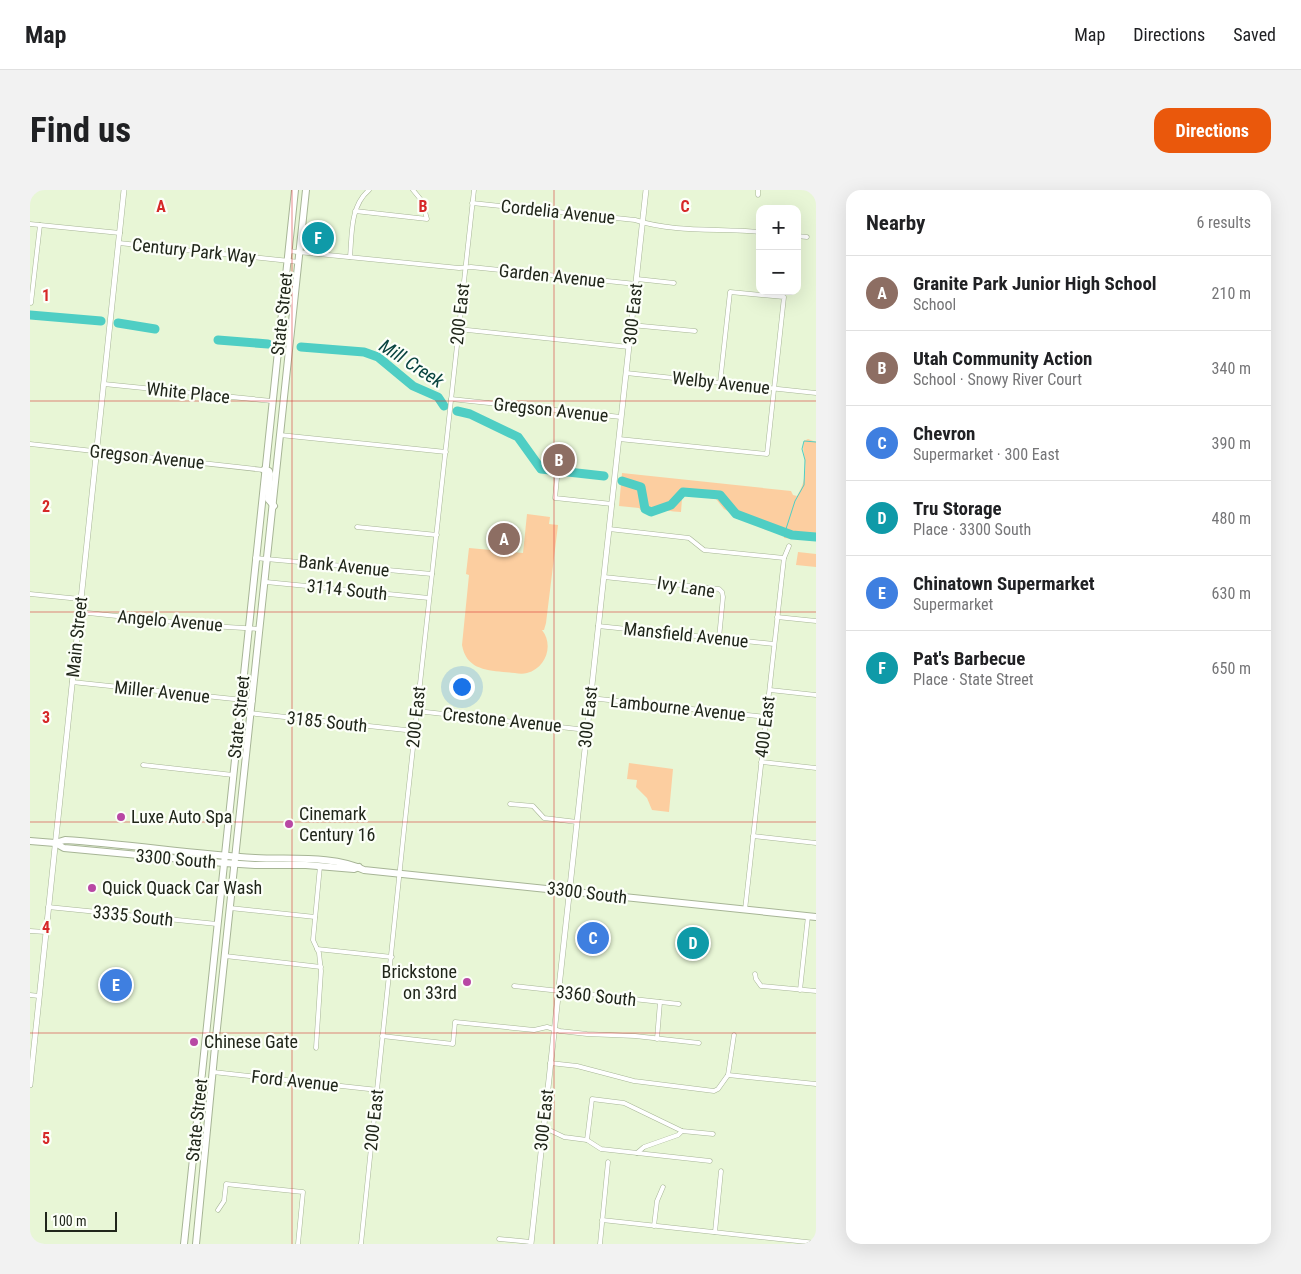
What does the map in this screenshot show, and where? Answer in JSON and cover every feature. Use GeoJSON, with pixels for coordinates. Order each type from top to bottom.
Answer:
{"type":"FeatureCollection","features":[{"type":"Feature","properties":{"kind":"main road","name":"State Street"},"geometry":{"type":"LineString","coordinates":[[184,1244],[264,470],[295,190]]}},
{"type":"Feature","properties":{"kind":"main road","name":"State Street"},"geometry":{"type":"LineString","coordinates":[[196,1244],[234,864],[266,582],[306,190]]}},
{"type":"Feature","properties":{"kind":"main road"},"geometry":{"type":"LineString","coordinates":[[264,470],[270,474],[268,499],[274,506]]}},
{"type":"Feature","properties":{"kind":"main road","name":"3300 South"},"geometry":{"type":"LineString","coordinates":[[30,841],[55,843],[64,840],[84,841],[235,856],[354,864],[364,870],[816,917]]}},
{"type":"Feature","properties":{"kind":"main road","name":"3300 South"},"geometry":{"type":"LineString","coordinates":[[55,843],[64,848],[234,864],[320,866],[354,869],[359,867]]}},
{"type":"Feature","properties":{"kind":"street","name":"Main Street"},"geometry":{"type":"LineString","coordinates":[[30,1085],[124,190]]}},
{"type":"Feature","properties":{"kind":"street"},"geometry":{"type":"LineString","coordinates":[[350,257],[355,211],[360,199],[369,190]]}},
{"type":"Feature","properties":{"kind":"street"},"geometry":{"type":"LineString","coordinates":[[355,211],[426,219],[420,197],[413,190]]}},
{"type":"Feature","properties":{"kind":"street","name":"200 East"},"geometry":{"type":"LineString","coordinates":[[361,1244],[474,190]]}},
{"type":"Feature","properties":{"kind":"street","name":"300 East"},"geometry":{"type":"LineString","coordinates":[[531,1243],[646,190]]}},
{"type":"Feature","properties":{"kind":"street","name":"Cordelia Avenue"},"geometry":{"type":"LineString","coordinates":[[472,203],[635,220],[650,225],[706,231],[756,232]]}},
{"type":"Feature","properties":{"kind":"street","name":"Century Park Way"},"geometry":{"type":"LineString","coordinates":[[30,224],[120,234]]}},
{"type":"Feature","properties":{"kind":"street"},"geometry":{"type":"LineString","coordinates":[[31,303],[40,225]]}},
{"type":"Feature","properties":{"kind":"street"},"geometry":{"type":"LineString","coordinates":[[801,236],[807,237]]}},
{"type":"Feature","properties":{"kind":"street","name":"Century Park Way"},"geometry":{"type":"LineString","coordinates":[[118,243],[299,262]]}},
{"type":"Feature","properties":{"kind":"street","name":"Garden Avenue"},"geometry":{"type":"LineString","coordinates":[[288,251],[459,268],[636,282],[674,283]]}},
{"type":"Feature","properties":{"kind":"street"},"geometry":{"type":"LineString","coordinates":[[720,383],[730,292],[784,297],[774,389]]}},
{"type":"Feature","properties":{"kind":"street"},"geometry":{"type":"LineString","coordinates":[[631,325],[695,331]]}},
{"type":"Feature","properties":{"kind":"street"},"geometry":{"type":"LineString","coordinates":[[458,329],[629,347]]}},
{"type":"Feature","properties":{"kind":"street","name":"Welby Avenue"},"geometry":{"type":"LineString","coordinates":[[626,373],[816,393]]}},
{"type":"Feature","properties":{"kind":"street","name":"White Place"},"geometry":{"type":"LineString","coordinates":[[104,384],[272,402]]}},
{"type":"Feature","properties":{"kind":"street","name":"Gregson Avenue"},"geometry":{"type":"LineString","coordinates":[[619,439],[767,454],[774,389]]}},
{"type":"Feature","properties":{"kind":"street","name":"Gregson Avenue"},"geometry":{"type":"LineString","coordinates":[[451,400],[621,417]]}},
{"type":"Feature","properties":{"kind":"street"},"geometry":{"type":"LineString","coordinates":[[280,434],[446,452]]}},
{"type":"Feature","properties":{"kind":"street","name":"Gregson Avenue"},"geometry":{"type":"LineString","coordinates":[[30,444],[264,470]]}},
{"type":"Feature","properties":{"kind":"street"},"geometry":{"type":"LineString","coordinates":[[557,478],[555,498],[612,504]]}},
{"type":"Feature","properties":{"kind":"street"},"geometry":{"type":"LineString","coordinates":[[357,527],[437,535]]}},
{"type":"Feature","properties":{"kind":"street"},"geometry":{"type":"LineString","coordinates":[[609,530],[689,538],[704,550],[784,558]]}},
{"type":"Feature","properties":{"kind":"street","name":"400 East"},"geometry":{"type":"LineString","coordinates":[[745,910],[784,558],[789,546]]}},
{"type":"Feature","properties":{"kind":"street","name":"Bank Avenue"},"geometry":{"type":"LineString","coordinates":[[255,558],[432,574]]}},
{"type":"Feature","properties":{"kind":"street","name":"Ivy Lane"},"geometry":{"type":"LineString","coordinates":[[604,577],[719,589],[723,597],[719,638]]}},
{"type":"Feature","properties":{"kind":"street","name":"3114 South"},"geometry":{"type":"LineString","coordinates":[[266,582],[429,598]]}},
{"type":"Feature","properties":{"kind":"street"},"geometry":{"type":"LineString","coordinates":[[30,594],[80,599]]}},
{"type":"Feature","properties":{"kind":"street","name":"Angelo Avenue"},"geometry":{"type":"LineString","coordinates":[[79,612],[211,626],[260,629]]}},
{"type":"Feature","properties":{"kind":"street"},"geometry":{"type":"LineString","coordinates":[[777,617],[816,621]]}},
{"type":"Feature","properties":{"kind":"street","name":"Mansfield Avenue"},"geometry":{"type":"LineString","coordinates":[[598,626],[774,644]]}},
{"type":"Feature","properties":{"kind":"street","name":"Miller Avenue"},"geometry":{"type":"LineString","coordinates":[[72,682],[253,701]]}},
{"type":"Feature","properties":{"kind":"street"},"geometry":{"type":"LineString","coordinates":[[770,690],[816,695]]}},
{"type":"Feature","properties":{"kind":"street","name":"Lambourne Avenue"},"geometry":{"type":"LineString","coordinates":[[590,698],[766,717]]}},
{"type":"Feature","properties":{"kind":"street","name":"Crestone Avenue"},"geometry":{"type":"LineString","coordinates":[[417,711],[587,730]]}},
{"type":"Feature","properties":{"kind":"street","name":"3185 South"},"geometry":{"type":"LineString","coordinates":[[239,712],[415,731]]}},
{"type":"Feature","properties":{"kind":"street"},"geometry":{"type":"LineString","coordinates":[[761,762],[816,768]]}},
{"type":"Feature","properties":{"kind":"street"},"geometry":{"type":"LineString","coordinates":[[144,765],[233,775]]}},
{"type":"Feature","properties":{"kind":"street"},"geometry":{"type":"LineString","coordinates":[[510,804],[533,806],[544,818],[577,822]]}},
{"type":"Feature","properties":{"kind":"street"},"geometry":{"type":"LineString","coordinates":[[753,836],[816,843]]}},
{"type":"Feature","properties":{"kind":"street"},"geometry":{"type":"LineString","coordinates":[[316,1048],[321,967],[319,953],[313,940],[320,866]]}},
{"type":"Feature","properties":{"kind":"street","name":"3335 South"},"geometry":{"type":"LineString","coordinates":[[48,907],[217,924]]}},
{"type":"Feature","properties":{"kind":"street"},"geometry":{"type":"LineString","coordinates":[[230,908],[315,917]]}},
{"type":"Feature","properties":{"kind":"street"},"geometry":{"type":"LineString","coordinates":[[800,990],[808,916]]}},
{"type":"Feature","properties":{"kind":"street"},"geometry":{"type":"LineString","coordinates":[[30,931],[46,932]]}},
{"type":"Feature","properties":{"kind":"street"},"geometry":{"type":"LineString","coordinates":[[317,949],[392,957]]}},
{"type":"Feature","properties":{"kind":"street"},"geometry":{"type":"LineString","coordinates":[[225,956],[321,967]]}},
{"type":"Feature","properties":{"kind":"street"},"geometry":{"type":"LineString","coordinates":[[755,974],[761,986],[816,991]]}},
{"type":"Feature","properties":{"kind":"street","name":"3360 South"},"geometry":{"type":"LineString","coordinates":[[514,986],[679,1004]]}},
{"type":"Feature","properties":{"kind":"street"},"geometry":{"type":"LineString","coordinates":[[30,995],[39,996]]}},
{"type":"Feature","properties":{"kind":"street"},"geometry":{"type":"LineString","coordinates":[[657,1039],[660,1002]]}},
{"type":"Feature","properties":{"kind":"street"},"geometry":{"type":"LineString","coordinates":[[382,1036],[453,1044],[455,1022],[534,1030],[548,1027],[554,1030],[606,1036],[631,1036],[699,1043]]}},
{"type":"Feature","properties":{"kind":"street"},"geometry":{"type":"LineString","coordinates":[[550,1063],[577,1066],[634,1081],[714,1091],[718,1089],[728,1074],[734,1035]]}},
{"type":"Feature","properties":{"kind":"street","name":"Ford Avenue"},"geometry":{"type":"LineString","coordinates":[[213,1072],[378,1090]]}},
{"type":"Feature","properties":{"kind":"street"},"geometry":{"type":"LineString","coordinates":[[728,1074],[816,1084]]}},
{"type":"Feature","properties":{"kind":"street"},"geometry":{"type":"LineString","coordinates":[[587,1140],[592,1099],[624,1103],[682,1131],[713,1134]]}},
{"type":"Feature","properties":{"kind":"street"},"geometry":{"type":"LineString","coordinates":[[543,1127],[564,1138],[587,1140],[601,1149],[710,1161]]}},
{"type":"Feature","properties":{"kind":"street"},"geometry":{"type":"LineString","coordinates":[[636,1153],[644,1146],[678,1135],[682,1131]]}},
{"type":"Feature","properties":{"kind":"street"},"geometry":{"type":"LineString","coordinates":[[600,1244],[608,1162]]}},
{"type":"Feature","properties":{"kind":"street"},"geometry":{"type":"LineString","coordinates":[[715,1232],[721,1171]]}},
{"type":"Feature","properties":{"kind":"street"},"geometry":{"type":"LineString","coordinates":[[218,1210],[224,1201],[226,1184],[303,1192],[298,1244]]}},
{"type":"Feature","properties":{"kind":"street"},"geometry":{"type":"LineString","coordinates":[[654,1226],[657,1200],[663,1187]]}},
{"type":"Feature","properties":{"kind":"street"},"geometry":{"type":"LineString","coordinates":[[602,1220],[816,1243]]}},
{"type":"Feature","properties":{"kind":"street"},"geometry":{"type":"LineString","coordinates":[[499,1239],[531,1243]]}},
{"type":"Feature","properties":{"kind":"shaded area"},"geometry":{"type":"Polygon","coordinates":[[[808,439],[816,442],[816,541],[784,538],[784,533],[766,530],[738,519],[738,516],[724,509],[716,499],[686,495],[682,499],[681,512],[647,513],[639,508],[619,506],[622,473],[791,491],[793,495],[797,496],[804,479],[803,446],[804,441],[808,439]]]}},
{"type":"Feature","properties":{"kind":"shaded area"},"geometry":{"type":"Polygon","coordinates":[[[527,514],[550,517],[549,524],[558,525],[546,623],[544,630],[542,630],[546,636],[548,649],[539,666],[527,673],[518,674],[483,669],[467,659],[462,645],[469,575],[466,574],[469,548],[523,553],[527,514]]]}},
{"type":"Feature","properties":{"kind":"shaded area"},"geometry":{"type":"Polygon","coordinates":[[[798,552],[816,554],[816,567],[796,565],[798,552]]]}},
{"type":"Feature","properties":{"kind":"shaded area"},"geometry":{"type":"Polygon","coordinates":[[[629,763],[673,769],[669,812],[652,810],[647,798],[636,787],[637,780],[627,779],[629,763]]]}},
{"type":"Feature","properties":{"kind":"waterway","name":"Mill Creek"},"geometry":{"type":"LineString","coordinates":[[30,315],[101,321]]}},
{"type":"Feature","properties":{"kind":"waterway","name":"Mill Creek"},"geometry":{"type":"LineString","coordinates":[[118,323],[155,329]]}},
{"type":"Feature","properties":{"kind":"waterway","name":"Mill Creek"},"geometry":{"type":"LineString","coordinates":[[218,340],[268,344]]}},
{"type":"Feature","properties":{"kind":"waterway","name":"Mill Creek"},"geometry":{"type":"LineString","coordinates":[[301,347],[364,352],[378,357],[413,386],[438,397],[444,406]]}},
{"type":"Feature","properties":{"kind":"waterway","name":"Mill Creek"},"geometry":{"type":"LineString","coordinates":[[457,411],[470,414],[518,437],[541,469],[604,476]]}},
{"type":"Feature","properties":{"kind":"waterway"},"geometry":{"type":"LineString","coordinates":[[785,532],[795,501],[804,485],[805,460],[802,449],[804,441],[816,442]]}},
{"type":"Feature","properties":{"kind":"waterway","name":"Mill Creek"},"geometry":{"type":"LineString","coordinates":[[622,481],[641,487],[645,509],[651,512],[671,505],[683,492],[720,495],[736,514],[792,535],[816,537]]}},
{"type":"Feature","properties":{"kind":"place","name":"Pat's Barbecue"},"geometry":{"type":"Point","coordinates":[318,238]}},
{"type":"Feature","properties":{"kind":"place","name":"Utah Community Action"},"geometry":{"type":"Point","coordinates":[559,460]}},
{"type":"Feature","properties":{"kind":"place","name":"Granite Park Junior High School"},"geometry":{"type":"Point","coordinates":[504,539]}},
{"type":"Feature","properties":{"kind":"place","name":"Luxe Auto Spa"},"geometry":{"type":"Point","coordinates":[121,817]}},
{"type":"Feature","properties":{"kind":"place","name":"Cinemark Century 16"},"geometry":{"type":"Point","coordinates":[289,824]}},
{"type":"Feature","properties":{"kind":"place","name":"Quick Quack Car Wash"},"geometry":{"type":"Point","coordinates":[92,888]}},
{"type":"Feature","properties":{"kind":"place","name":"Chevron"},"geometry":{"type":"Point","coordinates":[593,938]}},
{"type":"Feature","properties":{"kind":"place","name":"Tru Storage"},"geometry":{"type":"Point","coordinates":[693,943]}},
{"type":"Feature","properties":{"kind":"place","name":"Brickstone on 33rd"},"geometry":{"type":"Point","coordinates":[467,982]}},
{"type":"Feature","properties":{"kind":"place","name":"Chinatown Supermarket"},"geometry":{"type":"Point","coordinates":[116,985]}},
{"type":"Feature","properties":{"kind":"place","name":"Chinese Gate"},"geometry":{"type":"Point","coordinates":[194,1042]}}]}
